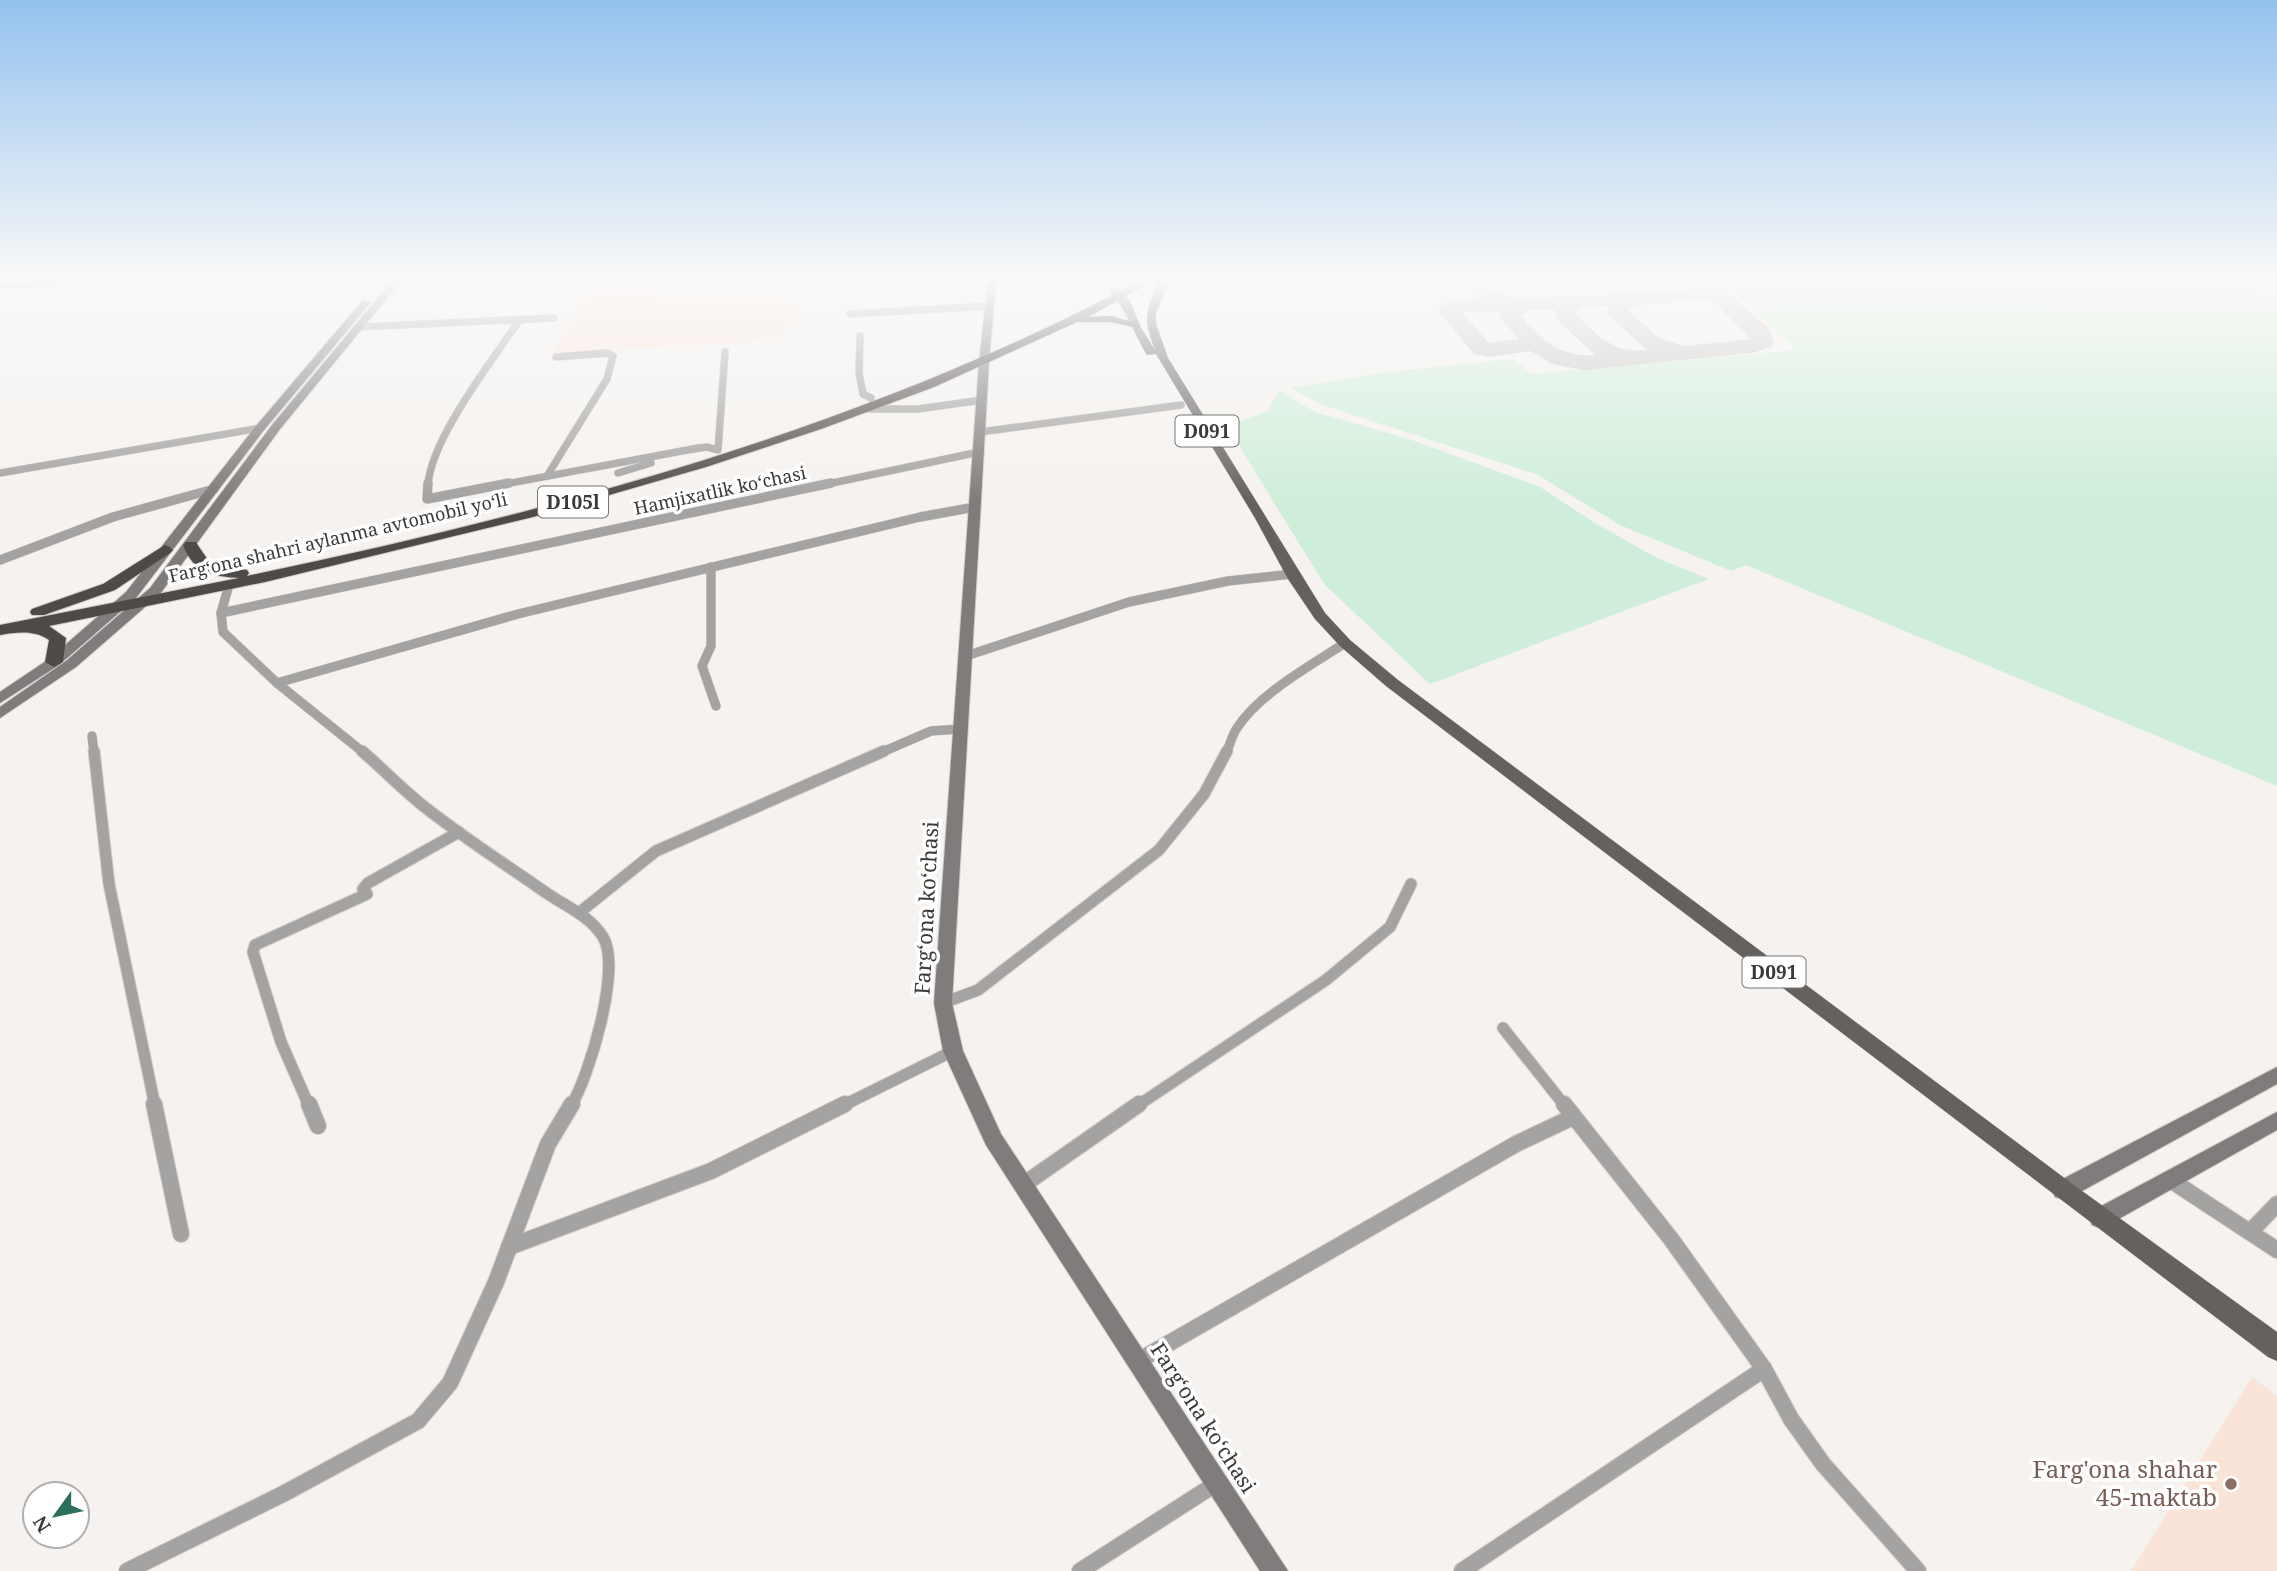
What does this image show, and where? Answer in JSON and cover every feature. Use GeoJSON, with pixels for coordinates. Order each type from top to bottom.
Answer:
{"type":"FeatureCollection","features":[{"type":"Feature","properties":{"kind":"highway","name":"Fargʻona shahri aylanma avtomobil yoʻli"},"geometry":{"type":"LineString","coordinates":[[985,357],[991,354]]}},
{"type":"Feature","properties":{"kind":"highway","name":"Fargʻona shahri aylanma avtomobil yoʻli"},"geometry":{"type":"LineString","coordinates":[[0,621],[229,585],[567,503],[726,456],[992,354]]}},
{"type":"Feature","properties":{"kind":"highway","name":"Fargʻona shahri aylanma avtomobil yoʻli"},"geometry":{"type":"LineString","coordinates":[[0,630],[118,608],[155,591],[562,496],[869,403]]}},
{"type":"Feature","properties":{"kind":"highway"},"geometry":{"type":"LineString","coordinates":[[191,545],[195,559],[206,569],[241,573]]}},
{"type":"Feature","properties":{"kind":"highway"},"geometry":{"type":"LineString","coordinates":[[28,616],[109,587],[165,550]]}},
{"type":"Feature","properties":{"kind":"highway"},"geometry":{"type":"LineString","coordinates":[[0,630],[34,628],[53,633],[58,638],[54,662]]}},
{"type":"Feature","properties":{"kind":"main road","name":"D091"},"geometry":{"type":"LineString","coordinates":[[1151,354],[1250,521],[1321,616],[1345,643],[1391,683],[2277,1348]]}},
{"type":"Feature","properties":{"kind":"main road","name":"D091"},"geometry":{"type":"LineString","coordinates":[[1161,354],[1262,518],[1292,574]]}},
{"type":"Feature","properties":{"kind":"street"},"geometry":{"type":"LineString","coordinates":[[0,714],[71,664],[137,599],[165,550],[322,354]]}},
{"type":"Feature","properties":{"kind":"street"},"geometry":{"type":"LineString","coordinates":[[155,591],[276,427],[336,354]]}},
{"type":"Feature","properties":{"kind":"street"},"geometry":{"type":"LineString","coordinates":[[497,354],[453,422],[429,468],[427,499],[698,448],[718,450],[724,354]]}},
{"type":"Feature","properties":{"kind":"street"},"geometry":{"type":"LineString","coordinates":[[556,357],[590,354]]}},
{"type":"Feature","properties":{"kind":"street"},"geometry":{"type":"LineString","coordinates":[[548,476],[607,379],[613,356],[610,354]]}},
{"type":"Feature","properties":{"kind":"street"},"geometry":{"type":"LineString","coordinates":[[860,354],[859,373],[863,394],[869,403],[918,409],[982,401]]}},
{"type":"Feature","properties":{"kind":"street","name":"Fargʻona koʻchasi"},"geometry":{"type":"LineString","coordinates":[[985,357],[943,1003],[953,1051],[993,1139],[1275,1571]]}},
{"type":"Feature","properties":{"kind":"street"},"geometry":{"type":"LineString","coordinates":[[980,432],[1181,405]]}},
{"type":"Feature","properties":{"kind":"street"},"geometry":{"type":"LineString","coordinates":[[0,472],[260,429]]}},
{"type":"Feature","properties":{"kind":"street"},"geometry":{"type":"LineString","coordinates":[[618,473],[698,448]]}},
{"type":"Feature","properties":{"kind":"street","name":"Hamjixatlik koʻchasi"},"geometry":{"type":"LineString","coordinates":[[221,613],[979,452]]}},
{"type":"Feature","properties":{"kind":"street"},"geometry":{"type":"LineString","coordinates":[[0,560],[113,517],[214,489]]}},
{"type":"Feature","properties":{"kind":"street"},"geometry":{"type":"LineString","coordinates":[[277,683],[480,624],[920,517],[975,507]]}},
{"type":"Feature","properties":{"kind":"street"},"geometry":{"type":"LineString","coordinates":[[711,567],[711,646],[702,666],[716,706]]}},
{"type":"Feature","properties":{"kind":"street"},"geometry":{"type":"LineString","coordinates":[[966,656],[1129,602],[1228,581],[1292,574]]}},
{"type":"Feature","properties":{"kind":"street"},"geometry":{"type":"LineString","coordinates":[[127,1571],[283,1494],[418,1421],[450,1383],[496,1282],[548,1143],[583,1086],[608,989],[609,958],[604,938],[580,912],[548,894],[426,808],[343,734],[277,683],[223,632],[221,613],[229,585]]}},
{"type":"Feature","properties":{"kind":"street"},"geometry":{"type":"LineString","coordinates":[[0,699],[54,662],[118,608]]}},
{"type":"Feature","properties":{"kind":"street"},"geometry":{"type":"LineString","coordinates":[[943,1003],[978,989],[1159,850],[1204,794],[1236,730],[1248,714],[1292,678],[1345,643]]}},
{"type":"Feature","properties":{"kind":"street"},"geometry":{"type":"LineString","coordinates":[[580,912],[656,851],[931,731],[960,729]]}},
{"type":"Feature","properties":{"kind":"street"},"geometry":{"type":"LineString","coordinates":[[92,736],[109,884],[181,1234]]}},
{"type":"Feature","properties":{"kind":"street"},"geometry":{"type":"LineString","coordinates":[[318,1126],[281,1042],[253,953],[255,945],[367,894],[363,889],[368,883],[459,832]]}},
{"type":"Feature","properties":{"kind":"street"},"geometry":{"type":"LineString","coordinates":[[1023,1185],[1211,1055],[1326,980],[1390,927],[1411,884]]}},
{"type":"Feature","properties":{"kind":"street"},"geometry":{"type":"LineString","coordinates":[[1503,1028],[1671,1239],[1763,1369],[1791,1419],[1823,1464],[1918,1571]]}},
{"type":"Feature","properties":{"kind":"street"},"geometry":{"type":"LineString","coordinates":[[509,1247],[711,1171],[953,1051]]}},
{"type":"Feature","properties":{"kind":"street"},"geometry":{"type":"LineString","coordinates":[[2063,1190],[2277,1075]]}},
{"type":"Feature","properties":{"kind":"street"},"geometry":{"type":"LineString","coordinates":[[1138,1361],[1516,1144],[1573,1117]]}},
{"type":"Feature","properties":{"kind":"street"},"geometry":{"type":"LineString","coordinates":[[2099,1217],[2277,1120]]}},
{"type":"Feature","properties":{"kind":"street"},"geometry":{"type":"LineString","coordinates":[[2169,1179],[2277,1250]]}},
{"type":"Feature","properties":{"kind":"street"},"geometry":{"type":"LineString","coordinates":[[2250,1231],[2277,1204]]}},
{"type":"Feature","properties":{"kind":"street"},"geometry":{"type":"LineString","coordinates":[[1462,1571],[1763,1369]]}},
{"type":"Feature","properties":{"kind":"street"},"geometry":{"type":"LineString","coordinates":[[1080,1571],[1217,1482]]}},
{"type":"Feature","properties":{"kind":"shaded area","name":"Farg'ona shahar 45-maktab"},"geometry":{"type":"Polygon","coordinates":[[[2252,1377],[2277,1396],[2277,1571],[2131,1571],[2252,1377]]]}},
{"type":"Feature","properties":{"kind":"green space"},"geometry":{"type":"Polygon","coordinates":[[[1749,354],[2277,354],[2277,786],[1746,565],[1731,571],[1620,525],[1536,474],[1322,405],[1290,388],[1387,372],[1513,359],[1532,374],[1749,354]]]}},
{"type":"Feature","properties":{"kind":"green space"},"geometry":{"type":"Polygon","coordinates":[[[1279,390],[1315,412],[1412,440],[1540,487],[1595,523],[1657,558],[1709,579],[1430,684],[1324,584],[1227,426],[1268,411],[1279,390]]]}},
{"type":"Feature","properties":{"kind":"taxiway"},"geometry":{"type":"LineString","coordinates":[[1550,354],[1571,362],[1584,363],[1670,354]]}},
{"type":"Feature","properties":{"kind":"taxiway"},"geometry":{"type":"LineString","coordinates":[[1619,354],[1629,357]]}},
{"type":"Feature","properties":{"kind":"place","name":"Farg'ona shahar 45-maktab"},"geometry":{"type":"Point","coordinates":[2231,1484]}}]}
